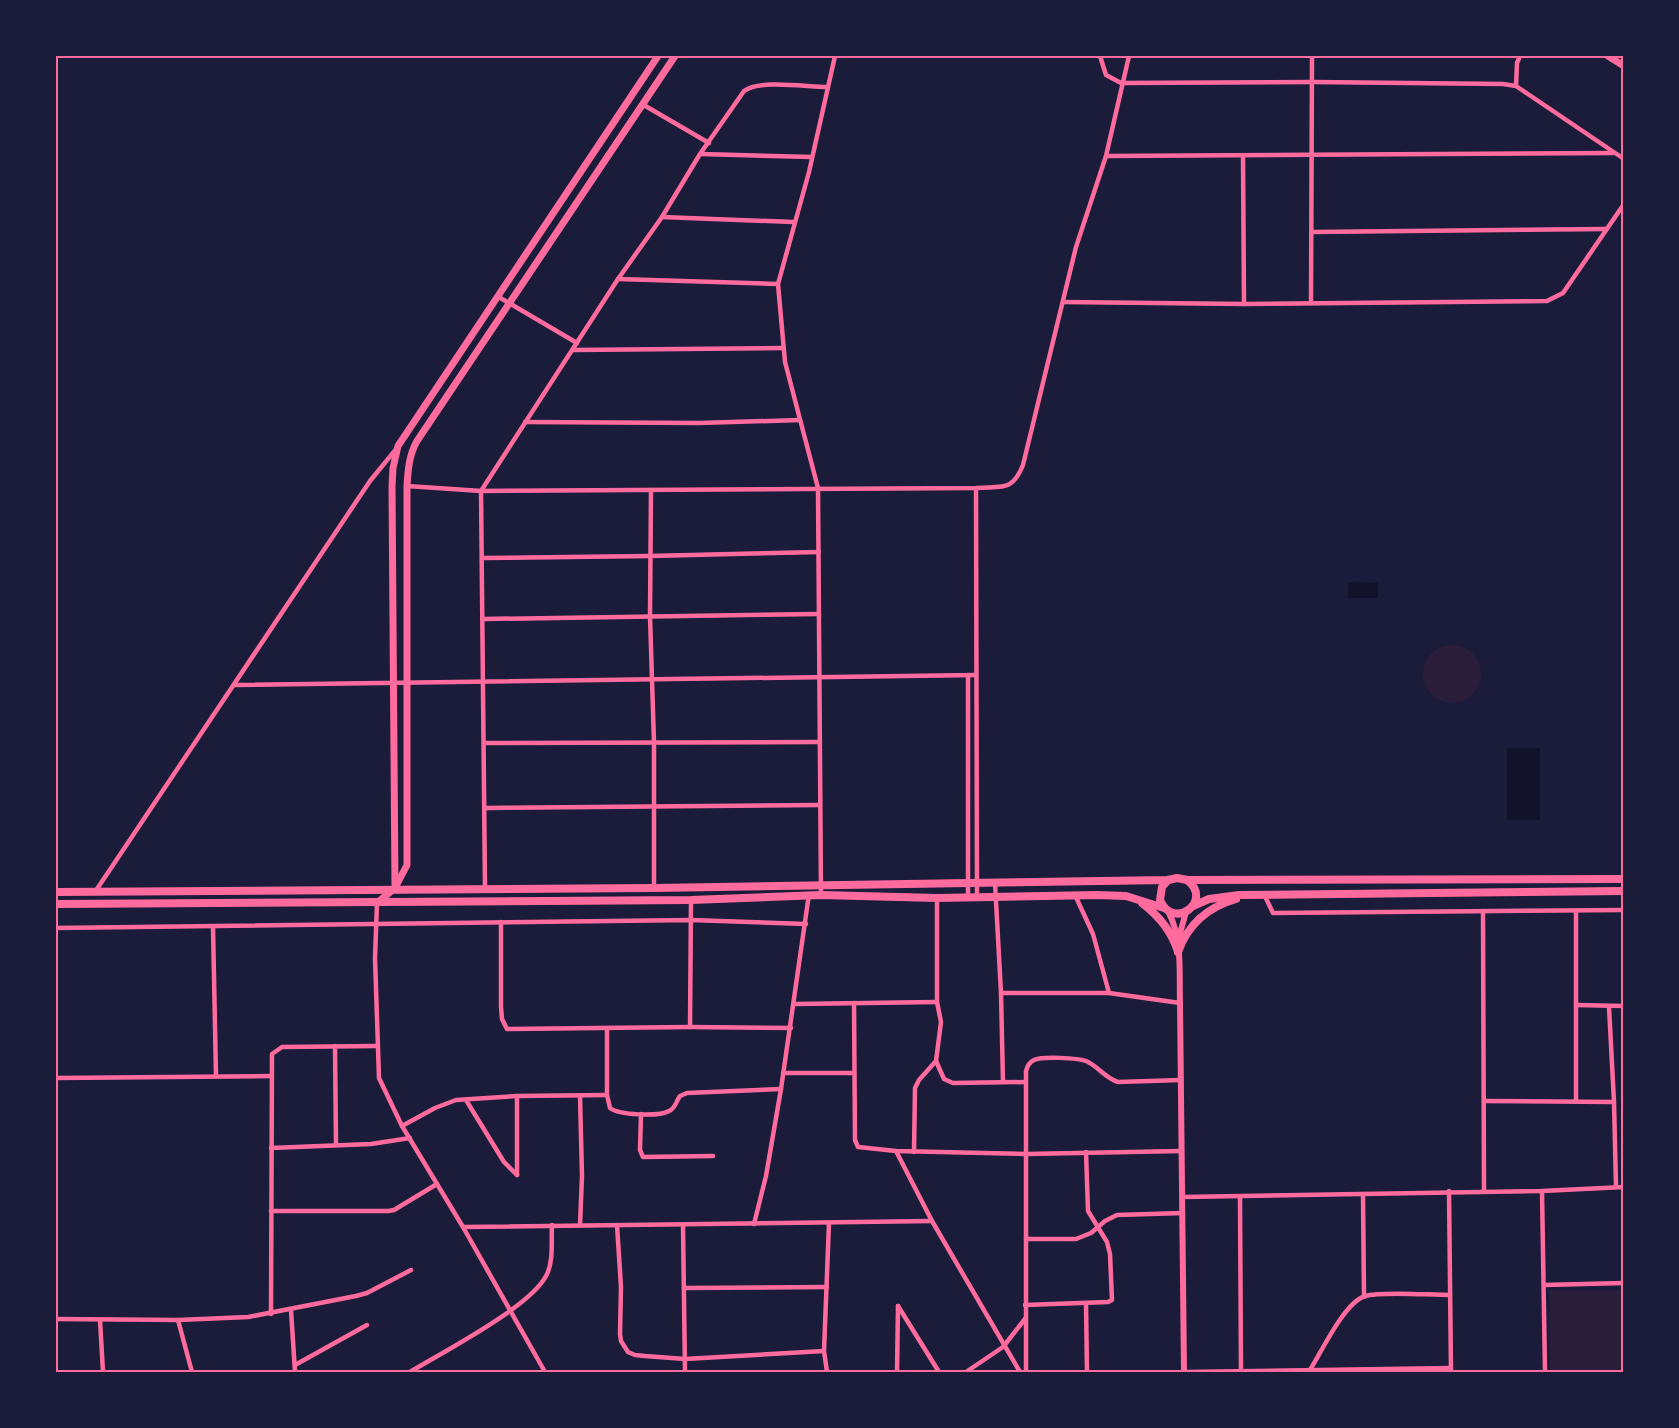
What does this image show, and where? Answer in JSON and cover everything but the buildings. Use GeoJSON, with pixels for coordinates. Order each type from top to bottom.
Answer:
{"type":"FeatureCollection","features":[{"type":"Feature","properties":{"kind":"highway"},"geometry":{"type":"LineString","coordinates":[[56,892],[821,886],[1177,878],[1187,880],[1623,879]]}},
{"type":"Feature","properties":{"kind":"highway"},"geometry":{"type":"LineString","coordinates":[[1166,910],[1160,900],[1160,891],[1168,880]]}},
{"type":"Feature","properties":{"kind":"highway"},"geometry":{"type":"LineString","coordinates":[[1187,880],[1196,891],[1193,906]]}},
{"type":"Feature","properties":{"kind":"highway"},"geometry":{"type":"LineString","coordinates":[[56,904],[691,900],[809,895],[937,898],[1115,895],[1136,899],[1177,914],[1186,912],[1209,899],[1264,894],[1623,891]]}},
{"type":"Feature","properties":{"kind":"highway"},"geometry":{"type":"LineString","coordinates":[[1178,948],[1186,934],[1204,914],[1227,901],[1252,895]]}},
{"type":"Feature","properties":{"kind":"highway"},"geometry":{"type":"LineString","coordinates":[[1136,899],[1164,923],[1178,948]]}},
{"type":"Feature","properties":{"kind":"main road"},"geometry":{"type":"LineString","coordinates":[[395,888],[392,486],[398,446],[658,56]]}},
{"type":"Feature","properties":{"kind":"main road"},"geometry":{"type":"LineString","coordinates":[[377,903],[395,888],[407,865],[407,486],[409,465],[417,441],[675,56]]}},
{"type":"Feature","properties":{"kind":"main road"},"geometry":{"type":"LineString","coordinates":[[1608,56],[1623,66]]}},
{"type":"Feature","properties":{"kind":"street"},"geometry":{"type":"LineString","coordinates":[[821,895],[818,488],[783,348],[778,284],[812,157],[835,56]]}},
{"type":"Feature","properties":{"kind":"street"},"geometry":{"type":"LineString","coordinates":[[1100,56],[1106,75],[1121,83],[1312,82],[1516,86],[1623,159]]}},
{"type":"Feature","properties":{"kind":"street"},"geometry":{"type":"LineString","coordinates":[[407,486],[481,491],[976,488],[1012,484],[1018,479],[1023,465],[1076,247],[1106,156],[1129,56]]}},
{"type":"Feature","properties":{"kind":"street"},"geometry":{"type":"LineString","coordinates":[[1311,303],[1312,56]]}},
{"type":"Feature","properties":{"kind":"street"},"geometry":{"type":"LineString","coordinates":[[1516,86],[1517,63],[1520,56]]}},
{"type":"Feature","properties":{"kind":"street"},"geometry":{"type":"LineString","coordinates":[[485,888],[486,808],[481,491],[618,279],[662,217],[700,154],[741,95],[749,87],[760,85],[827,87]]}},
{"type":"Feature","properties":{"kind":"street"},"geometry":{"type":"LineString","coordinates":[[642,104],[708,143]]}},
{"type":"Feature","properties":{"kind":"street"},"geometry":{"type":"LineString","coordinates":[[1106,156],[1613,153]]}},
{"type":"Feature","properties":{"kind":"street"},"geometry":{"type":"LineString","coordinates":[[700,154],[812,157]]}},
{"type":"Feature","properties":{"kind":"street"},"geometry":{"type":"LineString","coordinates":[[1244,156],[1244,304]]}},
{"type":"Feature","properties":{"kind":"street"},"geometry":{"type":"LineString","coordinates":[[1063,302],[1244,304],[1547,301],[1563,293],[1623,204]]}},
{"type":"Feature","properties":{"kind":"street"},"geometry":{"type":"LineString","coordinates":[[662,217],[793,222]]}},
{"type":"Feature","properties":{"kind":"street"},"geometry":{"type":"LineString","coordinates":[[1312,232],[1606,229]]}},
{"type":"Feature","properties":{"kind":"street"},"geometry":{"type":"LineString","coordinates":[[618,279],[778,284]]}},
{"type":"Feature","properties":{"kind":"street"},"geometry":{"type":"LineString","coordinates":[[497,296],[577,343]]}},
{"type":"Feature","properties":{"kind":"street"},"geometry":{"type":"LineString","coordinates":[[573,350],[783,348]]}},
{"type":"Feature","properties":{"kind":"street"},"geometry":{"type":"LineString","coordinates":[[525,422],[699,423],[800,420]]}},
{"type":"Feature","properties":{"kind":"street"},"geometry":{"type":"LineString","coordinates":[[95,892],[370,481],[398,446]]}},
{"type":"Feature","properties":{"kind":"street"},"geometry":{"type":"LineString","coordinates":[[968,896],[972,884],[976,675],[976,488]]}},
{"type":"Feature","properties":{"kind":"street"},"geometry":{"type":"LineString","coordinates":[[651,490],[650,616],[654,743],[654,888]]}},
{"type":"Feature","properties":{"kind":"street"},"geometry":{"type":"LineString","coordinates":[[482,558],[819,552]]}},
{"type":"Feature","properties":{"kind":"street"},"geometry":{"type":"LineString","coordinates":[[484,619],[819,614]]}},
{"type":"Feature","properties":{"kind":"street"},"geometry":{"type":"LineString","coordinates":[[968,675],[972,884],[977,896]]}},
{"type":"Feature","properties":{"kind":"street"},"geometry":{"type":"LineString","coordinates":[[234,685],[976,675]]}},
{"type":"Feature","properties":{"kind":"street"},"geometry":{"type":"LineString","coordinates":[[485,743],[820,742]]}},
{"type":"Feature","properties":{"kind":"street"},"geometry":{"type":"LineString","coordinates":[[486,808],[820,805]]}},
{"type":"Feature","properties":{"kind":"street"},"geometry":{"type":"LineString","coordinates":[[995,883],[1003,1082]]}},
{"type":"Feature","properties":{"kind":"street"},"geometry":{"type":"LineString","coordinates":[[754,1224],[766,1176],[795,1004],[809,886]]}},
{"type":"Feature","properties":{"kind":"street"},"geometry":{"type":"LineString","coordinates":[[1264,894],[1273,913],[1623,910]]}},
{"type":"Feature","properties":{"kind":"street"},"geometry":{"type":"LineString","coordinates":[[1075,895],[1093,934],[1109,993]]}},
{"type":"Feature","properties":{"kind":"street"},"geometry":{"type":"LineString","coordinates":[[937,898],[937,1002],[941,1022],[936,1061],[944,1079],[953,1083],[1026,1082]]}},
{"type":"Feature","properties":{"kind":"street"},"geometry":{"type":"LineString","coordinates":[[690,1027],[691,900]]}},
{"type":"Feature","properties":{"kind":"street"},"geometry":{"type":"LineString","coordinates":[[377,903],[375,925],[379,1078],[402,1126],[463,1227],[545,1372]]}},
{"type":"Feature","properties":{"kind":"street"},"geometry":{"type":"LineString","coordinates":[[1166,910],[1173,923],[1178,948]]}},
{"type":"Feature","properties":{"kind":"street"},"geometry":{"type":"LineString","coordinates":[[1483,911],[1484,1191]]}},
{"type":"Feature","properties":{"kind":"street"},"geometry":{"type":"LineString","coordinates":[[1576,911],[1576,1101]]}},
{"type":"Feature","properties":{"kind":"street"},"geometry":{"type":"LineString","coordinates":[[1186,912],[1181,924],[1178,948],[1185,1372],[1451,1370],[1449,1191]]}},
{"type":"Feature","properties":{"kind":"street"},"geometry":{"type":"LineString","coordinates":[[56,928],[691,920],[806,924]]}},
{"type":"Feature","properties":{"kind":"street"},"geometry":{"type":"LineString","coordinates":[[501,922],[501,1007],[504,1025],[507,1029],[791,1028]]}},
{"type":"Feature","properties":{"kind":"street"},"geometry":{"type":"LineString","coordinates":[[213,927],[216,1076]]}},
{"type":"Feature","properties":{"kind":"street"},"geometry":{"type":"LineString","coordinates":[[1001,993],[1109,993],[1180,1003]]}},
{"type":"Feature","properties":{"kind":"street"},"geometry":{"type":"LineString","coordinates":[[795,1004],[937,1002]]}},
{"type":"Feature","properties":{"kind":"street"},"geometry":{"type":"LineString","coordinates":[[854,1003],[856,1144],[863,1149],[1026,1154],[1181,1151]]}},
{"type":"Feature","properties":{"kind":"street"},"geometry":{"type":"LineString","coordinates":[[1576,1005],[1623,1006]]}},
{"type":"Feature","properties":{"kind":"street"},"geometry":{"type":"LineString","coordinates":[[1609,1007],[1616,1187]]}},
{"type":"Feature","properties":{"kind":"street"},"geometry":{"type":"LineString","coordinates":[[607,1029],[607,1095],[610,1108],[615,1112],[641,1114],[670,1111],[675,1107],[680,1096],[687,1093],[781,1089]]}},
{"type":"Feature","properties":{"kind":"street"},"geometry":{"type":"LineString","coordinates":[[335,1046],[336,1145]]}},
{"type":"Feature","properties":{"kind":"street"},"geometry":{"type":"LineString","coordinates":[[271,1314],[272,1053],[282,1047],[377,1046]]}},
{"type":"Feature","properties":{"kind":"street"},"geometry":{"type":"LineString","coordinates":[[1026,1372],[1026,1071],[1028,1066],[1034,1060],[1046,1058],[1084,1060],[1112,1080],[1124,1083],[1180,1080]]}},
{"type":"Feature","properties":{"kind":"street"},"geometry":{"type":"LineString","coordinates":[[914,1152],[915,1088],[936,1061]]}},
{"type":"Feature","properties":{"kind":"street"},"geometry":{"type":"LineString","coordinates":[[783,1073],[854,1073]]}},
{"type":"Feature","properties":{"kind":"street"},"geometry":{"type":"LineString","coordinates":[[56,1078],[272,1076]]}},
{"type":"Feature","properties":{"kind":"street"},"geometry":{"type":"LineString","coordinates":[[402,1126],[456,1100],[518,1096],[607,1095]]}},
{"type":"Feature","properties":{"kind":"street"},"geometry":{"type":"LineString","coordinates":[[466,1100],[504,1162],[517,1175],[518,1096]]}},
{"type":"Feature","properties":{"kind":"street"},"geometry":{"type":"LineString","coordinates":[[580,1096],[582,1176],[580,1225]]}},
{"type":"Feature","properties":{"kind":"street"},"geometry":{"type":"LineString","coordinates":[[1484,1101],[1614,1102]]}},
{"type":"Feature","properties":{"kind":"street"},"geometry":{"type":"LineString","coordinates":[[641,1114],[640,1150],[644,1157],[712,1156]]}},
{"type":"Feature","properties":{"kind":"street"},"geometry":{"type":"LineString","coordinates":[[272,1148],[371,1144],[410,1138]]}},
{"type":"Feature","properties":{"kind":"street"},"geometry":{"type":"LineString","coordinates":[[896,1151],[932,1221],[1020,1372]]}},
{"type":"Feature","properties":{"kind":"street"},"geometry":{"type":"LineString","coordinates":[[1025,1305],[1112,1300],[1110,1254],[1107,1242],[1088,1211],[1086,1152]]}},
{"type":"Feature","properties":{"kind":"street"},"geometry":{"type":"LineString","coordinates":[[271,1211],[388,1211],[394,1210],[437,1184]]}},
{"type":"Feature","properties":{"kind":"street"},"geometry":{"type":"LineString","coordinates":[[1182,1197],[1542,1191],[1623,1187]]}},
{"type":"Feature","properties":{"kind":"street"},"geometry":{"type":"LineString","coordinates":[[1542,1191],[1545,1372]]}},
{"type":"Feature","properties":{"kind":"street"},"geometry":{"type":"LineString","coordinates":[[1363,1194],[1364,1297]]}},
{"type":"Feature","properties":{"kind":"street"},"geometry":{"type":"LineString","coordinates":[[1240,1197],[1241,1371]]}},
{"type":"Feature","properties":{"kind":"street"},"geometry":{"type":"LineString","coordinates":[[1026,1239],[1076,1239],[1091,1233],[1105,1221],[1117,1215],[1183,1213]]}},
{"type":"Feature","properties":{"kind":"street"},"geometry":{"type":"LineString","coordinates":[[463,1227],[683,1226],[932,1221]]}},
{"type":"Feature","properties":{"kind":"street"},"geometry":{"type":"LineString","coordinates":[[827,1372],[824,1351],[829,1223]]}},
{"type":"Feature","properties":{"kind":"street"},"geometry":{"type":"LineString","coordinates":[[410,1372],[509,1311],[536,1290],[550,1266],[552,1225]]}},
{"type":"Feature","properties":{"kind":"street"},"geometry":{"type":"LineString","coordinates":[[617,1225],[621,1287],[620,1334],[623,1347],[635,1355],[686,1359],[824,1351]]}},
{"type":"Feature","properties":{"kind":"street"},"geometry":{"type":"LineString","coordinates":[[683,1226],[685,1372]]}},
{"type":"Feature","properties":{"kind":"street"},"geometry":{"type":"LineString","coordinates":[[56,1319],[229,1319],[271,1314],[367,1293],[411,1270]]}},
{"type":"Feature","properties":{"kind":"street"},"geometry":{"type":"LineString","coordinates":[[1544,1285],[1623,1283]]}},
{"type":"Feature","properties":{"kind":"street"},"geometry":{"type":"LineString","coordinates":[[685,1288],[827,1287]]}},
{"type":"Feature","properties":{"kind":"street"},"geometry":{"type":"LineString","coordinates":[[1310,1370],[1338,1322],[1349,1308],[1364,1297],[1449,1295]]}},
{"type":"Feature","properties":{"kind":"street"},"geometry":{"type":"LineString","coordinates":[[1086,1303],[1087,1372]]}},
{"type":"Feature","properties":{"kind":"street"},"geometry":{"type":"LineString","coordinates":[[897,1372],[898,1306],[939,1372]]}},
{"type":"Feature","properties":{"kind":"street"},"geometry":{"type":"LineString","coordinates":[[291,1310],[295,1372]]}},
{"type":"Feature","properties":{"kind":"street"},"geometry":{"type":"LineString","coordinates":[[966,1372],[1004,1347],[1025,1319]]}},
{"type":"Feature","properties":{"kind":"street"},"geometry":{"type":"LineString","coordinates":[[100,1320],[103,1372]]}},
{"type":"Feature","properties":{"kind":"street"},"geometry":{"type":"LineString","coordinates":[[178,1320],[192,1372]]}},
{"type":"Feature","properties":{"kind":"street"},"geometry":{"type":"LineString","coordinates":[[294,1365],[368,1325]]}},
{"type":"Feature","properties":{"kind":"shaded area"},"geometry":{"type":"Polygon","coordinates":[[[1348,582],[1378,583],[1378,598],[1348,598],[1348,582]]]}},
{"type":"Feature","properties":{"kind":"shaded area"},"geometry":{"type":"Polygon","coordinates":[[[1452,645],[1463,647],[1476,658],[1481,674],[1479,685],[1468,698],[1452,703],[1441,701],[1428,690],[1423,674],[1425,663],[1436,650],[1452,645]]]}},
{"type":"Feature","properties":{"kind":"shaded area"},"geometry":{"type":"Polygon","coordinates":[[[1507,748],[1540,748],[1540,820],[1507,820],[1507,748]]]}},
{"type":"Feature","properties":{"kind":"shaded area"},"geometry":{"type":"Polygon","coordinates":[[[1549,1290],[1623,1290],[1623,1372],[1550,1372],[1549,1290]]]}}]}
